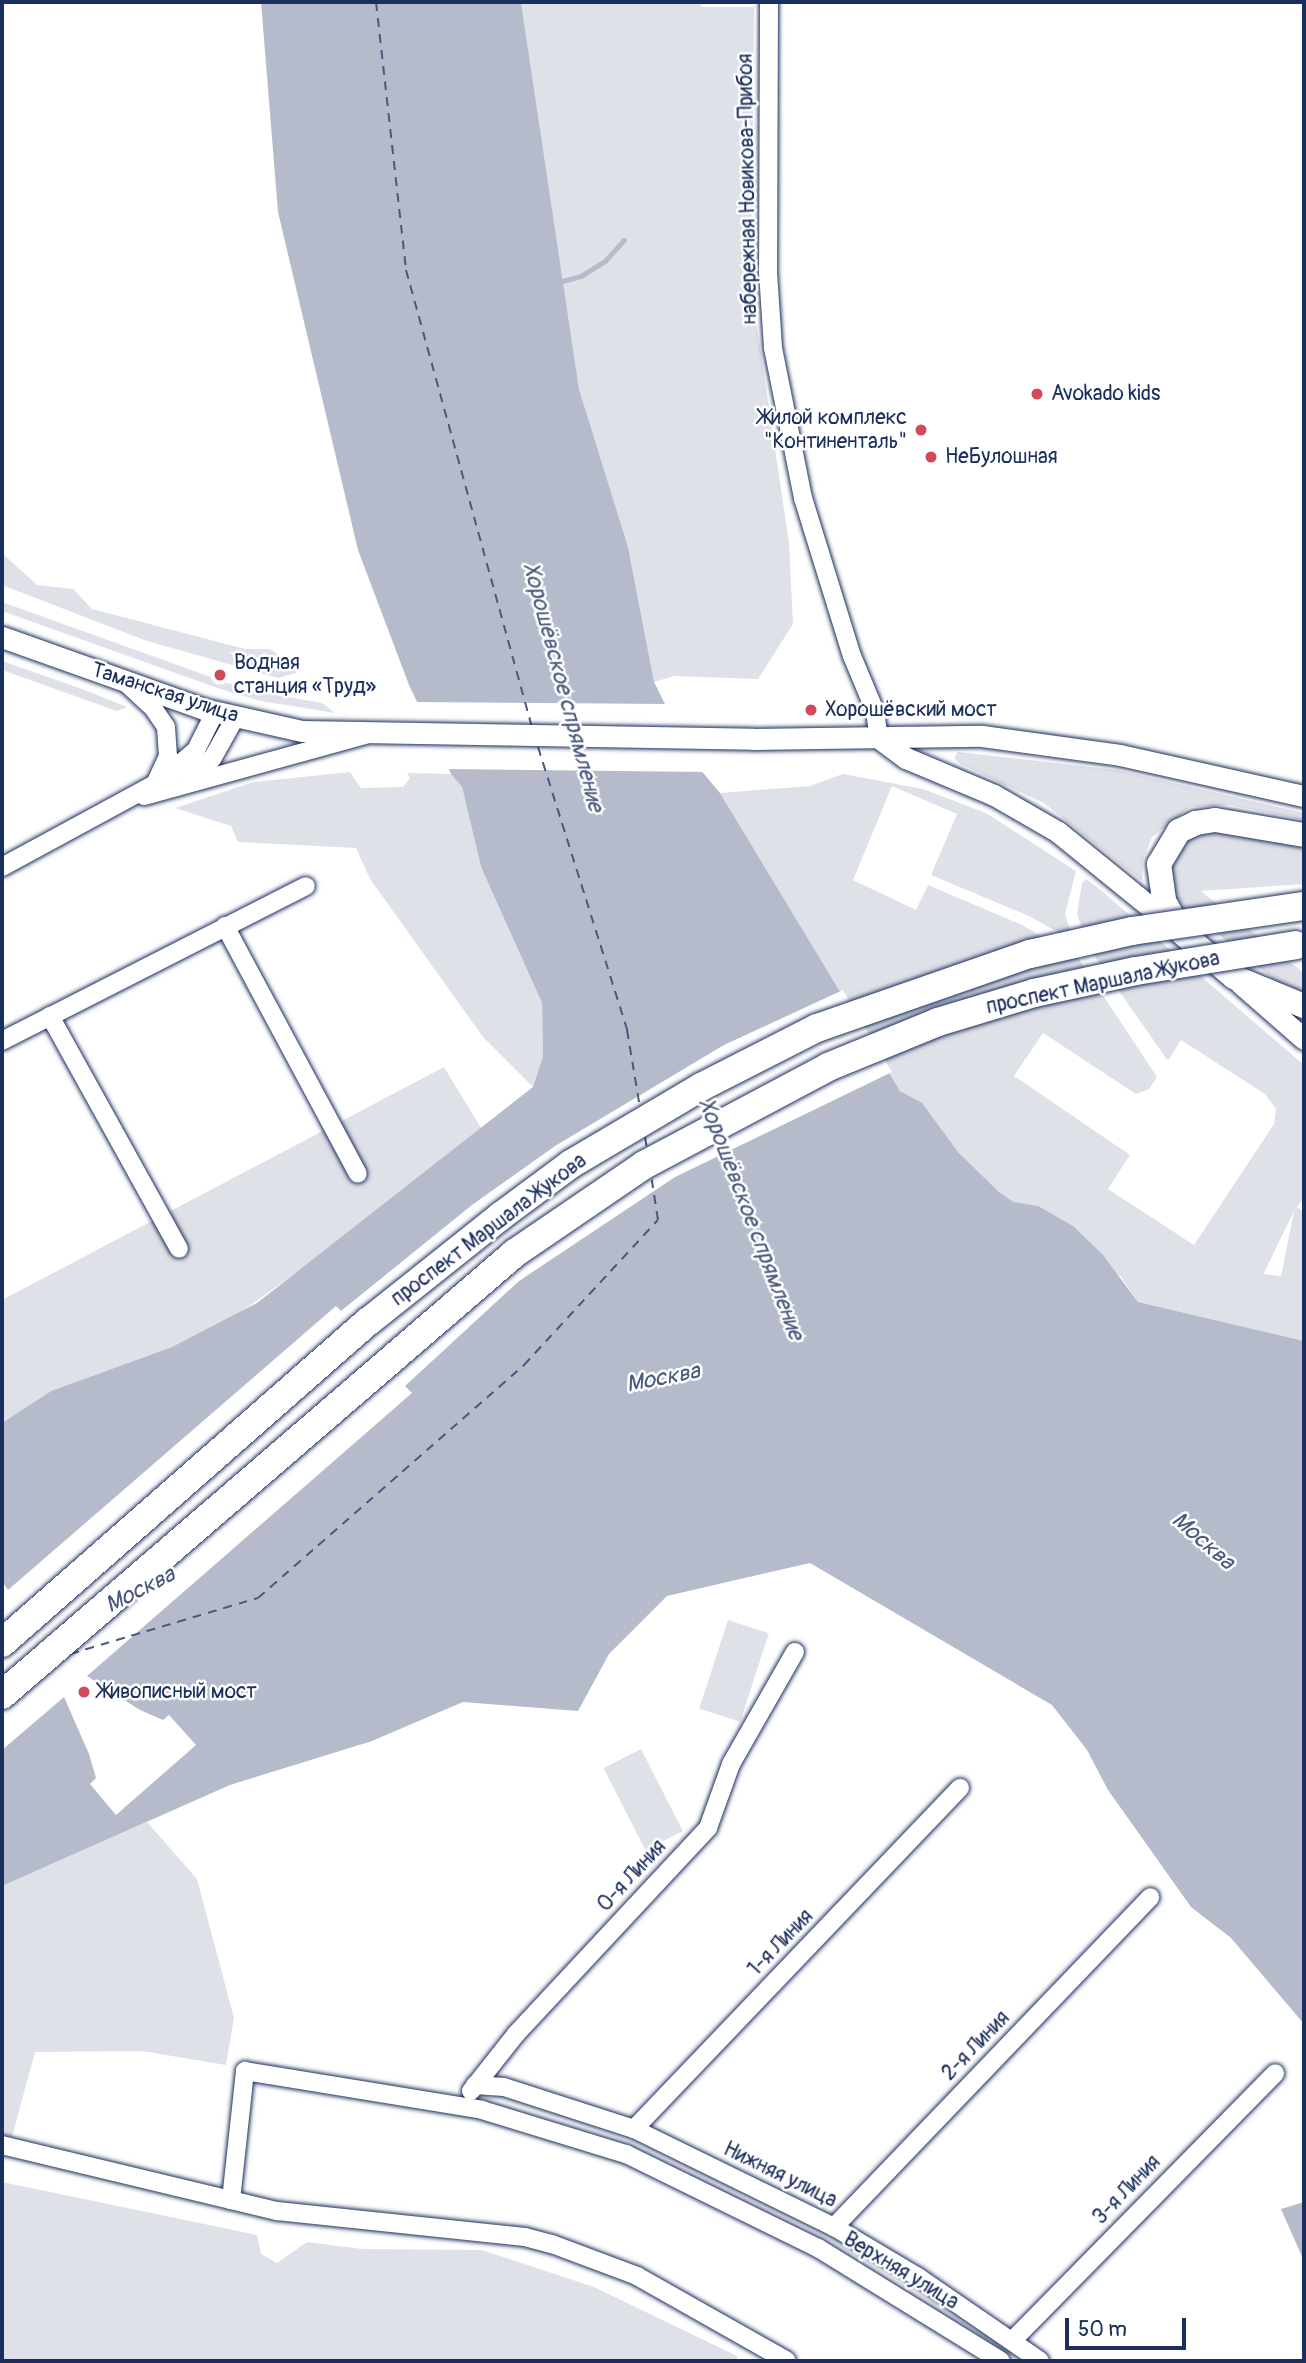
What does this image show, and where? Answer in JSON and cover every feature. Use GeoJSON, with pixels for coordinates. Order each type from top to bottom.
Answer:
{"type":"FeatureCollection","features":[{"type":"Feature","properties":{"kind":"main road"},"geometry":{"type":"LineString","coordinates":[[1304,835],[1215,820],[1179,831],[1159,864],[1159,881],[1181,932],[1234,977],[1304,1006]]}},
{"type":"Feature","properties":{"kind":"main road","name":"проспект Маршала Жукова"},"geometry":{"type":"LineString","coordinates":[[2,1643],[369,1321],[500,1216],[571,1164],[701,1087],[817,1028],[1030,954],[1132,930],[1304,906]]}},
{"type":"Feature","properties":{"kind":"main road","name":"проспект Маршала Жукова"},"geometry":{"type":"LineString","coordinates":[[2,1695],[515,1253],[644,1165],[828,1066],[938,1022],[1034,993],[1136,971],[1296,945]]}},
{"type":"Feature","properties":{"kind":"street","name":"набережная Новикова-Прибоя"},"geometry":{"type":"LineString","coordinates":[[769,2],[768,272],[773,348],[803,498],[852,656],[875,711],[879,738]]}},
{"type":"Feature","properties":{"kind":"street","name":"Таманская улица"},"geometry":{"type":"LineString","coordinates":[[2,637],[225,715],[280,728],[371,735],[879,738]]}},
{"type":"Feature","properties":{"kind":"street"},"geometry":{"type":"LineString","coordinates":[[119,679],[141,694],[166,727],[168,756],[158,787]]}},
{"type":"Feature","properties":{"kind":"street"},"geometry":{"type":"LineString","coordinates":[[158,787],[196,750],[225,715]]}},
{"type":"Feature","properties":{"kind":"street"},"geometry":{"type":"LineString","coordinates":[[2,867],[158,787],[371,735]]}},
{"type":"Feature","properties":{"kind":"street"},"geometry":{"type":"LineString","coordinates":[[879,738],[982,736],[1034,741],[1304,796]]}},
{"type":"Feature","properties":{"kind":"street"},"geometry":{"type":"LineString","coordinates":[[879,738],[905,758],[994,795],[1058,832],[1181,932]]}},
{"type":"Feature","properties":{"kind":"street"},"geometry":{"type":"LineString","coordinates":[[2,1041],[306,886]]}},
{"type":"Feature","properties":{"kind":"street"},"geometry":{"type":"LineString","coordinates":[[225,926],[358,1174]]}},
{"type":"Feature","properties":{"kind":"street"},"geometry":{"type":"LineString","coordinates":[[1234,977],[1304,1040]]}},
{"type":"Feature","properties":{"kind":"street"},"geometry":{"type":"LineString","coordinates":[[50,1016],[179,1249]]}},
{"type":"Feature","properties":{"kind":"street","name":"0-я Линия"},"geometry":{"type":"LineString","coordinates":[[462,2106],[475,2085],[516,2034],[708,1828],[731,1764],[795,1652]]}},
{"type":"Feature","properties":{"kind":"street","name":"1-я Линия"},"geometry":{"type":"LineString","coordinates":[[634,2129],[960,1788]]}},
{"type":"Feature","properties":{"kind":"street","name":"2-я Линия"},"geometry":{"type":"LineString","coordinates":[[834,2227],[1150,1897]]}},
{"type":"Feature","properties":{"kind":"street","name":"Верхняя улица"},"geometry":{"type":"LineString","coordinates":[[231,2200],[244,2071],[462,2106],[626,2154],[818,2248],[1001,2361]]}},
{"type":"Feature","properties":{"kind":"street","name":"3-я Линия"},"geometry":{"type":"LineString","coordinates":[[1013,2340],[1275,2073]]}},
{"type":"Feature","properties":{"kind":"street","name":"Нижняя улица"},"geometry":{"type":"LineString","coordinates":[[475,2085],[504,2087],[634,2129],[834,2227],[1013,2340],[1040,2361]]}},
{"type":"Feature","properties":{"kind":"street"},"geometry":{"type":"LineString","coordinates":[[2,2145],[277,2211],[525,2237],[552,2244],[637,2276],[787,2361]]}},
{"type":"Feature","properties":{"kind":"shaded area"},"geometry":{"type":"Polygon","coordinates":[[[521,2],[701,2],[701,7],[754,7],[751,286],[789,543],[793,624],[758,679],[674,676],[654,682],[628,547],[579,389],[521,2]]]}},
{"type":"Feature","properties":{"kind":"shaded area"},"geometry":{"type":"Polygon","coordinates":[[[2,553],[37,585],[73,589],[92,609],[245,649],[270,649],[295,667],[296,673],[278,678],[147,641],[2,585],[2,553]]]}},
{"type":"Feature","properties":{"kind":"shaded area"},"geometry":{"type":"Polygon","coordinates":[[[2,602],[247,690],[322,703],[335,713],[261,701],[223,690],[2,611],[2,602]]]}},
{"type":"Feature","properties":{"kind":"shaded area"},"geometry":{"type":"Polygon","coordinates":[[[2,661],[127,707],[117,711],[2,670],[2,661]]]}},
{"type":"Feature","properties":{"kind":"shaded area"},"geometry":{"type":"Polygon","coordinates":[[[958,752],[1117,770],[1304,813],[1304,820],[1229,805],[1190,807],[1152,837],[1143,860],[1142,881],[1044,803],[960,764],[954,758],[958,752]]]}},
{"type":"Feature","properties":{"kind":"shaded area"},"geometry":{"type":"Polygon","coordinates":[[[350,772],[361,788],[403,787],[410,778],[407,773],[451,774],[462,787],[481,867],[542,1003],[543,1056],[533,1087],[483,1037],[370,879],[356,848],[238,842],[231,826],[175,808],[253,782],[350,772]]]}},
{"type":"Feature","properties":{"kind":"shaded area"},"geometry":{"type":"Polygon","coordinates":[[[843,774],[923,789],[986,813],[1076,871],[1065,914],[1074,941],[1029,916],[931,875],[957,814],[892,786],[853,880],[916,910],[928,885],[1022,925],[1077,956],[1157,1077],[1149,1089],[1136,1094],[1043,1033],[1014,1076],[1130,1155],[1108,1189],[1194,1245],[1274,1124],[1276,1109],[1265,1094],[1181,1040],[1168,1061],[1089,948],[1077,914],[1082,883],[1086,879],[1097,887],[1304,1065],[1304,1198],[1297,1207],[1304,1212],[1304,1341],[1138,1302],[1121,1277],[1038,1206],[1013,1203],[998,1191],[958,1152],[922,1104],[900,1091],[720,793],[810,786],[843,774]],[[1294,1211],[1264,1273],[1281,1276],[1294,1211]]]}},
{"type":"Feature","properties":{"kind":"shaded area"},"geometry":{"type":"Polygon","coordinates":[[[1214,828],[1304,846],[1304,884],[1201,891],[1304,973],[1304,992],[1275,981],[1175,898],[1167,880],[1172,851],[1183,838],[1214,828]]]}},
{"type":"Feature","properties":{"kind":"shaded area"},"geometry":{"type":"Polygon","coordinates":[[[444,1067],[481,1128],[353,1231],[233,1318],[172,1347],[51,1391],[2,1423],[2,1300],[444,1067]]]}},
{"type":"Feature","properties":{"kind":"shaded area"},"geometry":{"type":"Polygon","coordinates":[[[728,1620],[769,1633],[740,1722],[699,1708],[728,1620]]]}},
{"type":"Feature","properties":{"kind":"shaded area"},"geometry":{"type":"Polygon","coordinates":[[[641,1749],[683,1831],[645,1850],[604,1768],[641,1749]]]}},
{"type":"Feature","properties":{"kind":"shaded area"},"geometry":{"type":"Polygon","coordinates":[[[147,1822],[197,1879],[234,2018],[226,2065],[142,2051],[35,2052],[12,2137],[2,2135],[2,1886],[147,1822]]]}},
{"type":"Feature","properties":{"kind":"shaded area"},"geometry":{"type":"Polygon","coordinates":[[[2,2182],[257,2235],[261,2254],[277,2263],[307,2242],[362,2249],[482,2250],[594,2287],[737,2356],[737,2361],[2,2361],[2,2182]]]}},
{"type":"Feature","properties":{"kind":"water"},"geometry":{"type":"Polygon","coordinates":[[[261,2],[521,2],[579,389],[628,547],[654,682],[694,762],[720,793],[900,1091],[922,1103],[958,1152],[998,1191],[1013,1202],[1038,1206],[1073,1226],[1103,1255],[1138,1302],[1304,1341],[1304,2024],[1231,1938],[1191,1907],[1108,1790],[1087,1750],[1052,1705],[810,1563],[667,1596],[609,1654],[578,1711],[463,1702],[372,1741],[230,1785],[2,1886],[2,1423],[51,1391],[172,1347],[257,1303],[533,1087],[543,1056],[542,1003],[481,867],[462,787],[451,774],[409,685],[358,550],[278,212],[261,2]]]}},
{"type":"Feature","properties":{"kind":"water"},"geometry":{"type":"Polygon","coordinates":[[[1304,2202],[1304,2261],[1281,2209],[1304,2202]]]}},
{"type":"Feature","properties":{"kind":"pier"},"geometry":{"type":"Polygon","coordinates":[[[413,702],[669,704],[707,772],[445,769],[413,702]]]}},
{"type":"Feature","properties":{"kind":"pier","name":"Живописный мост"},"geometry":{"type":"Polygon","coordinates":[[[843,990],[892,1072],[675,1177],[519,1281],[405,1386],[412,1393],[87,1676],[140,1710],[163,1720],[169,1715],[196,1745],[116,1815],[90,1784],[96,1778],[89,1754],[64,1697],[2,1750],[2,1581],[8,1590],[336,1306],[341,1311],[472,1205],[555,1146],[724,1045],[843,990]]]}},
{"type":"Feature","properties":{"kind":"waterway"},"geometry":{"type":"LineString","coordinates":[[559,282],[581,276],[605,261],[624,240]]}},
{"type":"Feature","properties":{"kind":"ferry route"},"geometry":{"type":"LineString","coordinates":[[376,2],[406,270],[531,725]]}},
{"type":"Feature","properties":{"kind":"ferry route"},"geometry":{"type":"LineString","coordinates":[[538,747],[627,1030],[640,1108]]}},
{"type":"Feature","properties":{"kind":"ferry route"},"geometry":{"type":"LineString","coordinates":[[645,1137],[647,1149]]}},
{"type":"Feature","properties":{"kind":"ferry route"},"geometry":{"type":"LineString","coordinates":[[70,1654],[258,1598],[524,1365],[658,1220],[651,1175]]}},
{"type":"Feature","properties":{"kind":"place","name":"Avokado kids"},"geometry":{"type":"Point","coordinates":[1037,394]}},
{"type":"Feature","properties":{"kind":"place","name":"Жилой комплекс \"Континенталь\""},"geometry":{"type":"Point","coordinates":[921,430]}},
{"type":"Feature","properties":{"kind":"place","name":"НеБулошная"},"geometry":{"type":"Point","coordinates":[931,457]}},
{"type":"Feature","properties":{"kind":"place","name":"Водная станция «Труд»"},"geometry":{"type":"Point","coordinates":[220,675]}},
{"type":"Feature","properties":{"kind":"place","name":"Хорошёвский мост"},"geometry":{"type":"Point","coordinates":[811,710]}},
{"type":"Feature","properties":{"kind":"place","name":"Живописный мост"},"geometry":{"type":"Point","coordinates":[84,1692]}},
{"type":"Feature","properties":{"kind":"water label","name":"Хорошёвское спрямление"},"geometry":{"type":"Point","coordinates":[563,687]}},
{"type":"Feature","properties":{"kind":"water label","name":"Хорошёвское спрямление"},"geometry":{"type":"Point","coordinates":[751,1219]}},
{"type":"Feature","properties":{"kind":"water label","name":"Москва"},"geometry":{"type":"Point","coordinates":[663,1378]}},
{"type":"Feature","properties":{"kind":"water label","name":"Москва"},"geometry":{"type":"Point","coordinates":[1203,1541]}},
{"type":"Feature","properties":{"kind":"water label","name":"Москва"},"geometry":{"type":"Point","coordinates":[140,1590]}}]}
